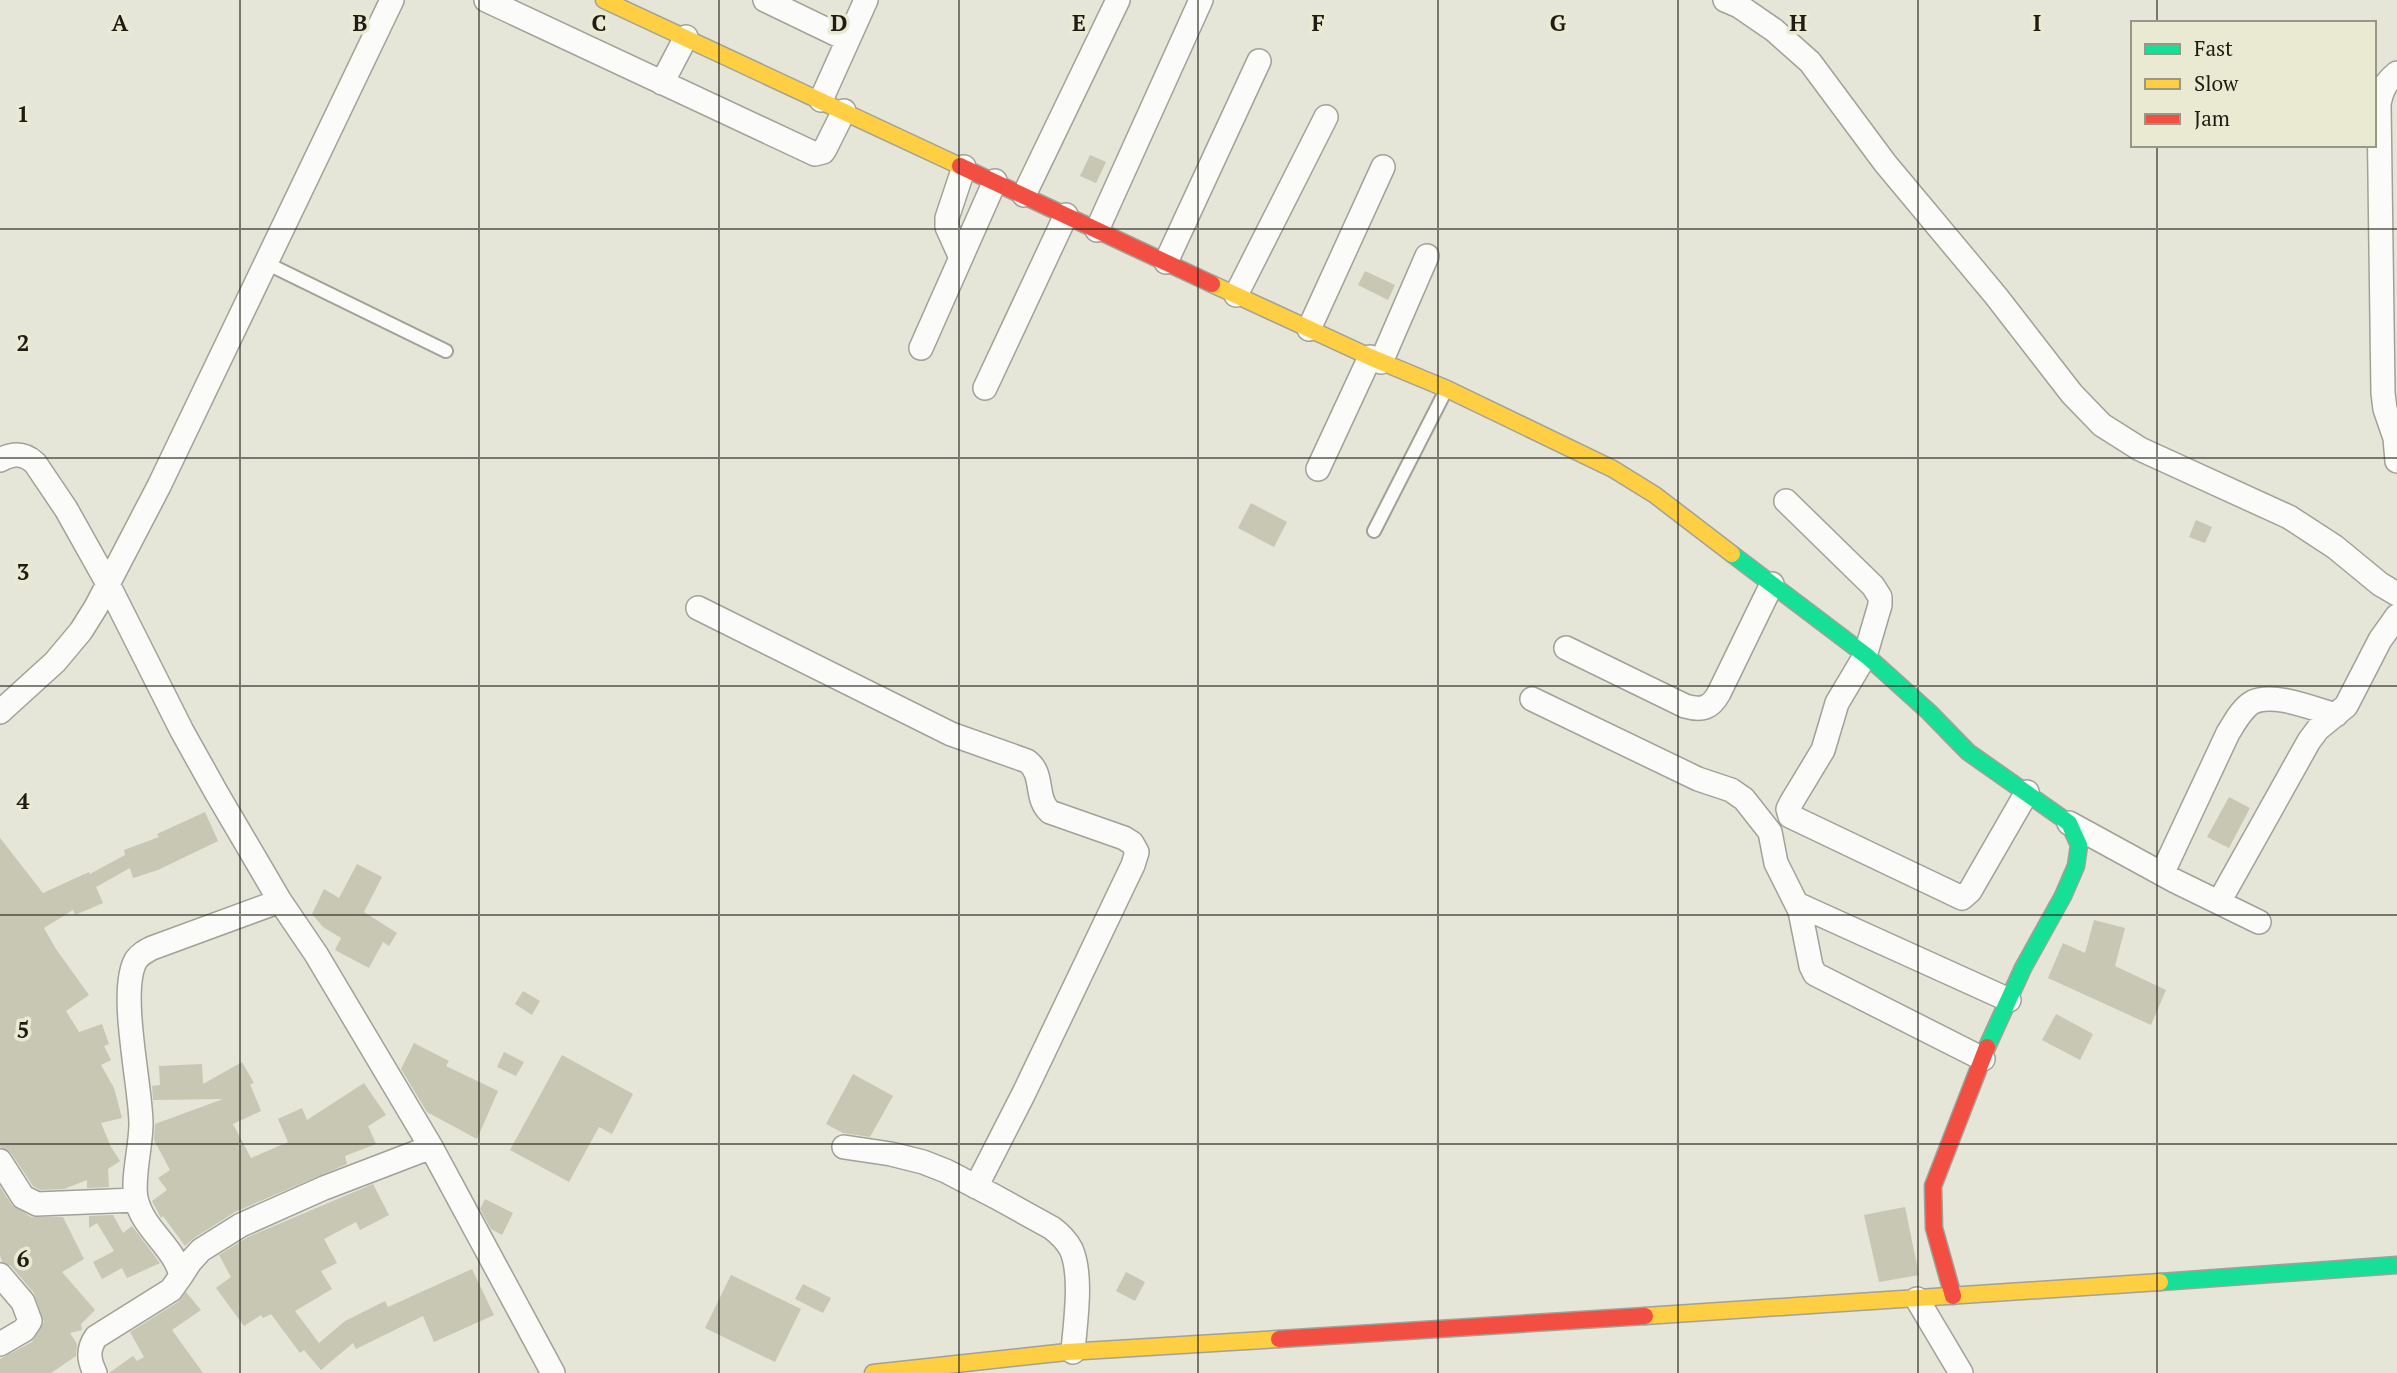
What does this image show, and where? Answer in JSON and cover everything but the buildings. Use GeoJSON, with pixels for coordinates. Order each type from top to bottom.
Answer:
{"type":"FeatureCollection","features":[{"type":"Feature","properties":{"kind":"street"},"geometry":{"type":"LineString","coordinates":[[0,712],[55,662],[96,607],[165,474],[392,0]]}},
{"type":"Feature","properties":{"kind":"street"},"geometry":{"type":"LineString","coordinates":[[486,0],[816,154],[825,149],[844,111]]}},
{"type":"Feature","properties":{"kind":"street"},"geometry":{"type":"LineString","coordinates":[[604,0],[1309,329],[1447,389],[1613,469],[1673,507],[1866,656],[1930,712],[1968,752],[2069,823],[2162,874],[2259,922]]}},
{"type":"Feature","properties":{"kind":"street"},"geometry":{"type":"LineString","coordinates":[[765,0],[848,40]]}},
{"type":"Feature","properties":{"kind":"street"},"geometry":{"type":"LineString","coordinates":[[821,100],[866,0]]}},
{"type":"Feature","properties":{"kind":"street"},"geometry":{"type":"LineString","coordinates":[[1024,195],[1118,0]]}},
{"type":"Feature","properties":{"kind":"street"},"geometry":{"type":"LineString","coordinates":[[1097,230],[1201,0]]}},
{"type":"Feature","properties":{"kind":"street"},"geometry":{"type":"LineString","coordinates":[[1725,0],[1739,6],[1774,30],[1810,62],[1885,163],[1996,296],[2072,394],[2102,425],[2140,449],[2289,517],[2335,547],[2380,584],[2397,594]]}},
{"type":"Feature","properties":{"kind":"street"},"geometry":{"type":"LineString","coordinates":[[662,83],[687,37]]}},
{"type":"Feature","properties":{"kind":"street"},"geometry":{"type":"LineString","coordinates":[[1166,262],[1259,61]]}},
{"type":"Feature","properties":{"kind":"street"},"geometry":{"type":"LineString","coordinates":[[2397,73],[2381,90],[2379,104],[2383,393],[2385,409],[2395,438],[2397,461]]}},
{"type":"Feature","properties":{"kind":"street"},"geometry":{"type":"LineString","coordinates":[[1237,295],[1326,117]]}},
{"type":"Feature","properties":{"kind":"street"},"geometry":{"type":"LineString","coordinates":[[961,258],[947,227],[947,218],[964,167]]}},
{"type":"Feature","properties":{"kind":"street"},"geometry":{"type":"LineString","coordinates":[[1309,329],[1384,167]]}},
{"type":"Feature","properties":{"kind":"street"},"geometry":{"type":"LineString","coordinates":[[921,348],[995,181]]}},
{"type":"Feature","properties":{"kind":"street"},"geometry":{"type":"LineString","coordinates":[[985,388],[1066,215]]}},
{"type":"Feature","properties":{"kind":"street"},"geometry":{"type":"LineString","coordinates":[[1318,469],[1427,256]]}},
{"type":"Feature","properties":{"kind":"street"},"geometry":{"type":"LineString","coordinates":[[0,460],[21,455],[35,463],[66,509],[108,584],[182,731],[280,901],[316,954],[431,1147],[553,1373]]}},
{"type":"Feature","properties":{"kind":"street"},"geometry":{"type":"LineString","coordinates":[[1786,502],[1878,592],[1880,606],[1866,656],[1837,703],[1828,737],[1788,809],[1790,816],[1956,898],[1962,898],[1970,891],[2027,792]]}},
{"type":"Feature","properties":{"kind":"street"},"geometry":{"type":"LineString","coordinates":[[1566,648],[1685,706],[1705,708],[1714,703],[1719,694],[1772,584]]}},
{"type":"Feature","properties":{"kind":"street"},"geometry":{"type":"LineString","coordinates":[[698,608],[951,734],[1027,761],[1038,773],[1046,808],[1124,838],[1132,844],[1136,852],[1133,865],[976,1187]]}},
{"type":"Feature","properties":{"kind":"street"},"geometry":{"type":"LineString","coordinates":[[2219,902],[2309,741],[2318,729],[2347,706],[2380,639],[2397,616]]}},
{"type":"Feature","properties":{"kind":"street"},"geometry":{"type":"LineString","coordinates":[[1532,699],[1698,779],[1737,793],[1770,832],[1776,863],[1797,904],[1815,974],[1983,1059]]}},
{"type":"Feature","properties":{"kind":"street"},"geometry":{"type":"LineString","coordinates":[[2162,874],[2228,733],[2239,715],[2252,702],[2267,699],[2287,701],[2336,715]]}},
{"type":"Feature","properties":{"kind":"street"},"geometry":{"type":"LineString","coordinates":[[1953,1296],[1932,1223],[1930,1204],[1933,1186],[2008,1000],[2075,868],[2080,850],[2076,833],[2069,823]]}},
{"type":"Feature","properties":{"kind":"street"},"geometry":{"type":"LineString","coordinates":[[181,1276],[173,1259],[145,1220],[136,1200],[141,1112],[133,1051],[130,985],[135,962],[143,952],[152,947],[280,901]]}},
{"type":"Feature","properties":{"kind":"street"},"geometry":{"type":"LineString","coordinates":[[1797,904],[2008,1000]]}},
{"type":"Feature","properties":{"kind":"street"},"geometry":{"type":"LineString","coordinates":[[87,1369],[90,1348],[96,1337],[171,1290],[201,1250],[240,1226],[324,1188],[431,1147]]}},
{"type":"Feature","properties":{"kind":"street"},"geometry":{"type":"LineString","coordinates":[[844,1147],[908,1157],[946,1171],[1052,1228],[1063,1237],[1071,1249],[1077,1280],[1073,1352]]}},
{"type":"Feature","properties":{"kind":"street"},"geometry":{"type":"LineString","coordinates":[[0,1161],[23,1197],[37,1204],[136,1200]]}},
{"type":"Feature","properties":{"kind":"street"},"geometry":{"type":"LineString","coordinates":[[873,1373],[1073,1352],[1917,1299],[2397,1265]]}},
{"type":"Feature","properties":{"kind":"street"},"geometry":{"type":"LineString","coordinates":[[0,1275],[23,1302],[30,1321],[24,1330],[0,1344]]}},
{"type":"Feature","properties":{"kind":"street"},"geometry":{"type":"LineString","coordinates":[[1917,1299],[1961,1373]]}},
{"type":"Feature","properties":{"kind":"lane"},"geometry":{"type":"LineString","coordinates":[[266,263],[446,351]]}},
{"type":"Feature","properties":{"kind":"lane"},"geometry":{"type":"LineString","coordinates":[[1374,531],[1447,389]]}},
{"type":"Feature","properties":{"kind":"traffic: fast"},"geometry":{"type":"LineString","coordinates":[[1732,554],[1868,657],[1929,712],[1968,752],[2069,823],[2079,845],[2076,866],[2063,896],[2023,968],[1987,1047]]}},
{"type":"Feature","properties":{"kind":"traffic: fast"},"geometry":{"type":"LineString","coordinates":[[2160,1282],[2397,1265]]}},
{"type":"Feature","properties":{"kind":"traffic: slow"},"geometry":{"type":"LineString","coordinates":[[604,0],[960,166]]}},
{"type":"Feature","properties":{"kind":"traffic: slow"},"geometry":{"type":"LineString","coordinates":[[1212,284],[1370,357],[1447,389],[1613,469],[1655,495],[1732,554]]}},
{"type":"Feature","properties":{"kind":"traffic: slow"},"geometry":{"type":"LineString","coordinates":[[1645,1316],[2160,1282]]}},
{"type":"Feature","properties":{"kind":"traffic: slow"},"geometry":{"type":"LineString","coordinates":[[873,1373],[1067,1352],[1279,1339]]}},
{"type":"Feature","properties":{"kind":"traffic: jam"},"geometry":{"type":"LineString","coordinates":[[960,166],[1212,284]]}},
{"type":"Feature","properties":{"kind":"traffic: jam"},"geometry":{"type":"LineString","coordinates":[[1953,1296],[1934,1228],[1933,1186],[1987,1047]]}},
{"type":"Feature","properties":{"kind":"traffic: jam"},"geometry":{"type":"LineString","coordinates":[[1279,1339],[1645,1316]]}}]}
